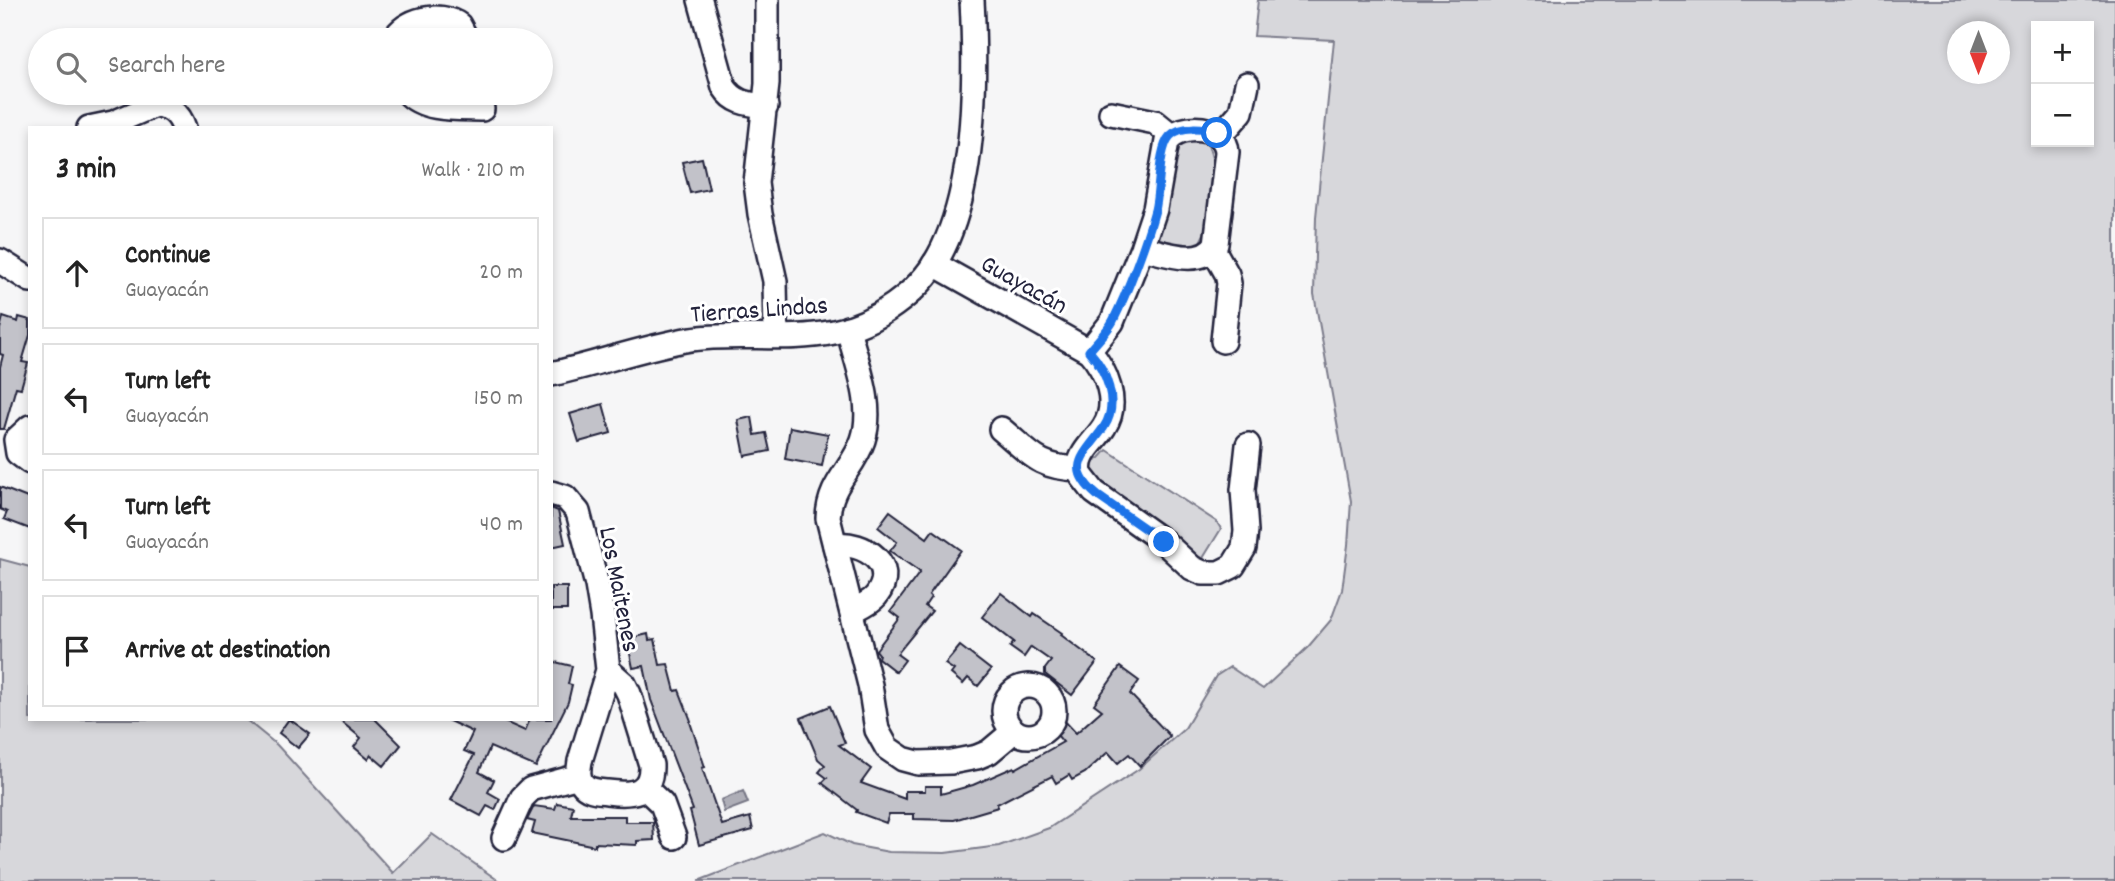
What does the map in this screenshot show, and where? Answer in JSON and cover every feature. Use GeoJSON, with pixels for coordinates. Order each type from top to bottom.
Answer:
{"type":"FeatureCollection","features":[{"type":"Feature","properties":{"kind":"street"},"geometry":{"type":"LineString","coordinates":[[701,0],[728,93],[741,102],[765,106]]}},
{"type":"Feature","properties":{"kind":"street"},"geometry":{"type":"LineString","coordinates":[[767,0],[765,106],[757,183],[760,214],[775,281],[776,336]]}},
{"type":"Feature","properties":{"kind":"street","name":"Tierras Lindas"},"geometry":{"type":"LineString","coordinates":[[553,373],[645,348],[692,339],[725,335],[820,334],[848,328],[876,315],[906,296],[934,264],[954,222],[965,170],[973,73],[972,0]]}},
{"type":"Feature","properties":{"kind":"street"},"geometry":{"type":"LineString","coordinates":[[402,28],[430,19],[443,18],[459,24],[461,28]]}},
{"type":"Feature","properties":{"kind":"street"},"geometry":{"type":"LineString","coordinates":[[1220,136],[1241,112],[1247,84]]}},
{"type":"Feature","properties":{"kind":"street"},"geometry":{"type":"LineString","coordinates":[[99,126],[113,123],[155,105]]}},
{"type":"Feature","properties":{"kind":"street"},"geometry":{"type":"LineString","coordinates":[[162,105],[175,112],[183,126]]}},
{"type":"Feature","properties":{"kind":"street"},"geometry":{"type":"LineString","coordinates":[[436,105],[482,110]]}},
{"type":"Feature","properties":{"kind":"street"},"geometry":{"type":"LineString","coordinates":[[1111,113],[1155,122],[1171,135]]}},
{"type":"Feature","properties":{"kind":"street"},"geometry":{"type":"LineString","coordinates":[[1142,248],[1194,258],[1213,249],[1218,239],[1227,152],[1225,142],[1220,136],[1205,129],[1180,130],[1171,135],[1164,152],[1155,209],[1142,248],[1112,322],[1089,351],[1105,376],[1109,388],[1110,410],[1104,427],[1081,456],[1079,469],[1083,480],[1094,492],[1145,527],[1192,568],[1203,573],[1219,573],[1233,566],[1244,548],[1246,531],[1243,501],[1248,445]]}},
{"type":"Feature","properties":{"kind":"street"},"geometry":{"type":"LineString","coordinates":[[1213,249],[1229,283],[1223,341]]}},
{"type":"Feature","properties":{"kind":"street","name":"Guayacán"},"geometry":{"type":"LineString","coordinates":[[934,264],[1089,351]]}},
{"type":"Feature","properties":{"kind":"street"},"geometry":{"type":"LineString","coordinates":[[3,272],[28,279]]}},
{"type":"Feature","properties":{"kind":"street"},"geometry":{"type":"LineString","coordinates":[[848,328],[868,416],[864,440],[837,483],[830,501],[828,518],[872,696],[877,730],[882,742],[892,752],[903,759],[918,763],[951,762],[989,752],[1014,731]]}},
{"type":"Feature","properties":{"kind":"street"},"geometry":{"type":"LineString","coordinates":[[1001,429],[1043,463],[1055,468],[1079,469]]}},
{"type":"Feature","properties":{"kind":"street"},"geometry":{"type":"LineString","coordinates":[[15,434],[18,453],[28,460]]}},
{"type":"Feature","properties":{"kind":"street","name":"Los Maitenes"},"geometry":{"type":"LineString","coordinates":[[553,494],[565,497],[578,512],[600,601],[608,670],[580,761],[579,776]]}},
{"type":"Feature","properties":{"kind":"street"},"geometry":{"type":"LineString","coordinates":[[835,545],[852,544],[868,551],[880,563],[883,571],[883,580],[877,594],[872,600],[852,611]]}},
{"type":"Feature","properties":{"kind":"street","name":"Los Maitenes"},"geometry":{"type":"LineString","coordinates":[[608,670],[624,684],[629,694],[651,765],[651,774],[644,787]]}},
{"type":"Feature","properties":{"kind":"street"},"geometry":{"type":"LineString","coordinates":[[503,838],[522,798],[531,789],[579,776],[584,786],[595,791],[630,794],[644,787],[666,810],[674,837]]}},
{"type":"Feature","properties":{"kind":"shaded area"},"geometry":{"type":"Polygon","coordinates":[[[1258,0],[2115,0],[2115,881],[698,881],[825,832],[852,845],[889,852],[945,853],[999,846],[1049,828],[1139,769],[1185,728],[1216,676],[1230,667],[1263,689],[1308,647],[1331,620],[1342,590],[1351,501],[1314,294],[1316,217],[1334,40],[1254,36],[1258,0]]]}},
{"type":"Feature","properties":{"kind":"shaded area"},"geometry":{"type":"Polygon","coordinates":[[[1198,137],[1208,144],[1215,168],[1214,214],[1196,250],[1156,240],[1176,141],[1198,137]]]}},
{"type":"Feature","properties":{"kind":"shaded area"},"geometry":{"type":"Polygon","coordinates":[[[1107,450],[1217,522],[1221,529],[1200,563],[1093,481],[1089,465],[1107,450]]]}},
{"type":"Feature","properties":{"kind":"shaded area"},"geometry":{"type":"Polygon","coordinates":[[[0,559],[28,566],[28,721],[247,721],[277,745],[393,873],[432,834],[499,881],[0,881],[0,559]]]}},
{"type":"Feature","properties":{"kind":"shaded area"},"geometry":{"type":"Polygon","coordinates":[[[743,791],[748,803],[724,812],[721,800],[743,791]]]}},
{"type":"Feature","properties":{"kind":"building"},"geometry":{"type":"Polygon","coordinates":[[[702,158],[709,189],[690,193],[682,162],[702,158]]]}},
{"type":"Feature","properties":{"kind":"building"},"geometry":{"type":"Polygon","coordinates":[[[3,317],[18,322],[19,317],[28,319],[28,342],[22,362],[28,363],[21,388],[16,387],[4,429],[0,429],[0,367],[3,355],[0,354],[3,317]]]}},
{"type":"Feature","properties":{"kind":"building"},"geometry":{"type":"Polygon","coordinates":[[[603,404],[611,433],[579,442],[570,414],[603,404]]]}},
{"type":"Feature","properties":{"kind":"building"},"geometry":{"type":"Polygon","coordinates":[[[752,417],[755,435],[766,433],[770,451],[745,456],[738,420],[752,417]]]}},
{"type":"Feature","properties":{"kind":"building"},"geometry":{"type":"Polygon","coordinates":[[[790,427],[828,434],[822,466],[785,459],[790,427]]]}},
{"type":"Feature","properties":{"kind":"building"},"geometry":{"type":"Polygon","coordinates":[[[0,487],[28,498],[28,528],[4,519],[7,512],[0,509],[0,487]]]}},
{"type":"Feature","properties":{"kind":"building"},"geometry":{"type":"Polygon","coordinates":[[[553,509],[558,511],[565,544],[553,547],[553,509]]]}},
{"type":"Feature","properties":{"kind":"building"},"geometry":{"type":"Polygon","coordinates":[[[890,511],[927,538],[933,530],[961,550],[929,595],[931,597],[925,606],[932,611],[897,654],[905,660],[896,672],[878,658],[876,650],[900,618],[891,611],[920,572],[890,551],[897,542],[878,527],[890,511]]]}},
{"type":"Feature","properties":{"kind":"building"},"geometry":{"type":"Polygon","coordinates":[[[553,587],[567,587],[567,610],[553,610],[553,587]]]}},
{"type":"Feature","properties":{"kind":"building"},"geometry":{"type":"Polygon","coordinates":[[[1001,593],[1032,617],[1034,614],[1062,633],[1061,635],[1097,662],[1072,695],[1045,674],[1051,661],[1031,647],[1024,657],[1010,647],[1014,642],[982,617],[1001,593]]]}},
{"type":"Feature","properties":{"kind":"building"},"geometry":{"type":"Polygon","coordinates":[[[648,634],[649,640],[655,639],[660,665],[668,664],[675,691],[679,690],[722,825],[750,817],[753,830],[699,845],[690,811],[693,810],[651,700],[644,666],[633,668],[627,639],[648,634]]]}},
{"type":"Feature","properties":{"kind":"building"},"geometry":{"type":"Polygon","coordinates":[[[960,646],[991,670],[978,686],[968,678],[963,684],[951,674],[954,670],[945,664],[960,646]]]}},
{"type":"Feature","properties":{"kind":"building"},"geometry":{"type":"Polygon","coordinates":[[[553,661],[572,666],[568,702],[536,767],[490,747],[479,772],[494,780],[488,792],[500,799],[495,810],[487,806],[481,816],[451,800],[474,755],[464,751],[473,732],[449,721],[502,721],[525,731],[529,721],[553,721],[553,661]]]}},
{"type":"Feature","properties":{"kind":"building"},"geometry":{"type":"Polygon","coordinates":[[[1120,667],[1139,681],[1130,694],[1170,736],[1140,766],[1129,754],[1118,763],[1108,752],[1085,773],[1072,780],[1069,775],[1056,783],[1052,776],[997,804],[998,807],[954,820],[914,819],[914,814],[889,814],[886,823],[856,812],[857,810],[822,783],[827,778],[819,772],[825,765],[818,759],[801,718],[830,706],[845,743],[839,745],[871,769],[861,783],[905,799],[905,791],[925,791],[925,786],[941,786],[941,794],[973,785],[1014,767],[1015,769],[1063,742],[1051,728],[1063,719],[1076,733],[1102,710],[1094,704],[1120,667]]]}},
{"type":"Feature","properties":{"kind":"building"},"geometry":{"type":"Polygon","coordinates":[[[288,721],[292,721],[310,734],[298,748],[279,733],[288,721]]]}},
{"type":"Feature","properties":{"kind":"building"},"geometry":{"type":"Polygon","coordinates":[[[340,721],[377,721],[401,745],[384,766],[371,755],[368,759],[354,747],[361,738],[340,721]]]}},
{"type":"Feature","properties":{"kind":"building"},"geometry":{"type":"Polygon","coordinates":[[[557,803],[573,806],[571,816],[625,816],[625,822],[653,822],[654,840],[637,841],[637,845],[595,843],[595,846],[532,833],[535,822],[527,820],[534,806],[555,809],[557,803]]]}},
{"type":"Feature","properties":{"kind":"route"},"geometry":{"type":"LineString","coordinates":[[1164,542],[1098,496],[1080,474],[1081,456],[1104,427],[1110,410],[1109,388],[1105,376],[1089,351],[1112,322],[1142,248],[1155,209],[1167,141],[1180,130],[1205,129],[1217,133]]}}]}
